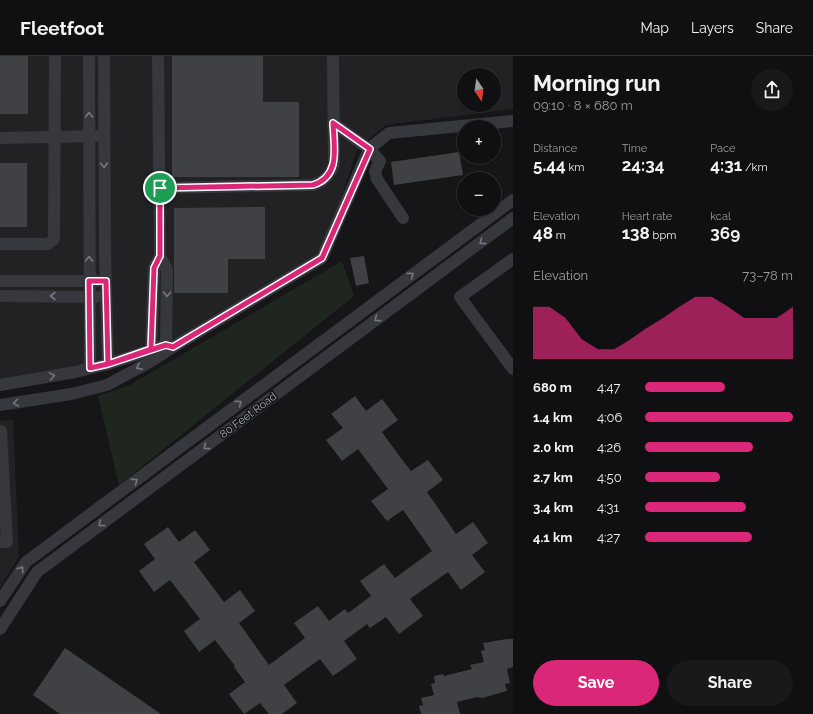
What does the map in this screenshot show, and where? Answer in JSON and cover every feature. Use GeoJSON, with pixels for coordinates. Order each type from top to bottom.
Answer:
{"type":"FeatureCollection","features":[{"type":"Feature","properties":{"kind":"street"},"geometry":{"type":"LineString","coordinates":[[0,244],[48,244],[54,239],[55,56]]}},
{"type":"Feature","properties":{"kind":"street"},"geometry":{"type":"LineString","coordinates":[[89,56],[90,368]]}},
{"type":"Feature","properties":{"kind":"street"},"geometry":{"type":"LineString","coordinates":[[104,56],[108,364]]}},
{"type":"Feature","properties":{"kind":"street"},"geometry":{"type":"LineString","coordinates":[[158,56],[160,256],[167,270],[169,346]]}},
{"type":"Feature","properties":{"kind":"street"},"geometry":{"type":"LineString","coordinates":[[160,188],[313,185],[320,183],[327,178],[334,165],[333,56]]}},
{"type":"Feature","properties":{"kind":"street"},"geometry":{"type":"LineString","coordinates":[[0,405],[70,394],[107,384],[150,362],[169,346],[322,258],[370,149],[390,133],[513,122]]}},
{"type":"Feature","properties":{"kind":"street"},"geometry":{"type":"LineString","coordinates":[[333,123],[370,149],[380,160],[375,171],[378,179],[403,218]]}},
{"type":"Feature","properties":{"kind":"street"},"geometry":{"type":"LineString","coordinates":[[0,138],[104,137]]}},
{"type":"Feature","properties":{"kind":"street","name":"80 Feet Road"},"geometry":{"type":"LineString","coordinates":[[0,601],[26,562],[513,200]]}},
{"type":"Feature","properties":{"kind":"street","name":"80 Feet Road"},"geometry":{"type":"LineString","coordinates":[[0,629],[37,572],[513,218]]}},
{"type":"Feature","properties":{"kind":"street"},"geometry":{"type":"LineString","coordinates":[[151,349],[154,268],[160,256]]}},
{"type":"Feature","properties":{"kind":"street"},"geometry":{"type":"LineString","coordinates":[[513,259],[460,297],[513,369]]}},
{"type":"Feature","properties":{"kind":"street"},"geometry":{"type":"LineString","coordinates":[[0,281],[106,281]]}},
{"type":"Feature","properties":{"kind":"street"},"geometry":{"type":"LineString","coordinates":[[0,296],[106,297]]}},
{"type":"Feature","properties":{"kind":"street"},"geometry":{"type":"LineString","coordinates":[[0,385],[75,372],[108,364],[151,349],[169,346]]}},
{"type":"Feature","properties":{"kind":"street"},"geometry":{"type":"LineString","coordinates":[[0,431],[7,542],[0,542]]}},
{"type":"Feature","properties":{"kind":"shaded area"},"geometry":{"type":"Polygon","coordinates":[[[0,56],[513,56],[513,109],[501,111],[501,68],[457,68],[457,112],[489,112],[386,125],[357,149],[329,235],[311,262],[173,341],[57,374],[0,382],[0,56]]]}},
{"type":"Feature","properties":{"kind":"shaded area"},"geometry":{"type":"Polygon","coordinates":[[[342,261],[354,296],[119,485],[98,396],[130,385],[342,261]]]}},
{"type":"Feature","properties":{"kind":"shaded area"},"geometry":{"type":"Polygon","coordinates":[[[13,419],[19,557],[0,587],[0,421],[13,419]]]}},
{"type":"Feature","properties":{"kind":"building"},"geometry":{"type":"Polygon","coordinates":[[[0,56],[28,56],[28,114],[0,114],[0,56]]]}},
{"type":"Feature","properties":{"kind":"building"},"geometry":{"type":"Polygon","coordinates":[[[172,56],[263,56],[263,102],[299,102],[299,177],[172,177],[172,56]]]}},
{"type":"Feature","properties":{"kind":"building"},"geometry":{"type":"Polygon","coordinates":[[[457,152],[457,164],[461,164],[462,172],[457,172],[457,176],[394,185],[391,162],[457,152]]]}},
{"type":"Feature","properties":{"kind":"building"},"geometry":{"type":"Polygon","coordinates":[[[0,163],[27,163],[27,227],[0,227],[0,163]]]}},
{"type":"Feature","properties":{"kind":"building"},"geometry":{"type":"Polygon","coordinates":[[[265,207],[265,259],[228,259],[228,293],[174,293],[174,208],[265,207]]]}},
{"type":"Feature","properties":{"kind":"building"},"geometry":{"type":"Polygon","coordinates":[[[364,256],[369,283],[356,286],[350,258],[364,256]]]}},
{"type":"Feature","properties":{"kind":"building"},"geometry":{"type":"Polygon","coordinates":[[[355,396],[366,411],[382,399],[398,420],[382,432],[400,457],[411,471],[428,460],[443,480],[427,492],[456,534],[473,522],[488,543],[472,555],[485,572],[461,590],[448,572],[410,599],[423,616],[399,634],[386,617],[370,628],[367,624],[344,641],[357,659],[333,676],[320,659],[284,685],[297,703],[282,714],[269,714],[260,703],[244,714],[229,694],[245,682],[234,667],[235,666],[215,640],[199,652],[184,631],[200,619],[170,580],[154,592],[139,571],[155,559],[144,544],[168,527],[179,542],[195,530],[210,550],[194,562],[224,602],[240,590],[255,611],[239,623],[269,665],[305,638],[294,623],[318,606],[329,621],[345,609],[348,613],[371,596],[360,581],[384,564],[395,578],[432,551],[403,510],[387,521],[371,501],[388,489],[358,449],[342,461],[326,440],[343,428],[331,414],[355,396]]]}},
{"type":"Feature","properties":{"kind":"building"},"geometry":{"type":"Polygon","coordinates":[[[513,639],[513,667],[507,669],[510,683],[505,684],[507,691],[482,698],[477,697],[457,702],[460,714],[421,714],[419,706],[423,705],[421,698],[434,695],[431,684],[435,683],[434,676],[443,674],[444,676],[472,669],[470,665],[484,662],[481,651],[485,650],[483,643],[513,639]]]}},
{"type":"Feature","properties":{"kind":"building"},"geometry":{"type":"Polygon","coordinates":[[[65,648],[161,714],[60,714],[33,695],[65,648]]]}},
{"type":"Feature","properties":{"kind":"route"},"geometry":{"type":"LineString","coordinates":[[160,188],[160,256],[154,268],[151,349],[108,364],[106,281],[89,281],[90,368],[108,364],[166,345],[173,347],[322,258],[370,149],[333,123],[334,165],[327,178],[320,183],[313,185],[160,188]]}}]}
